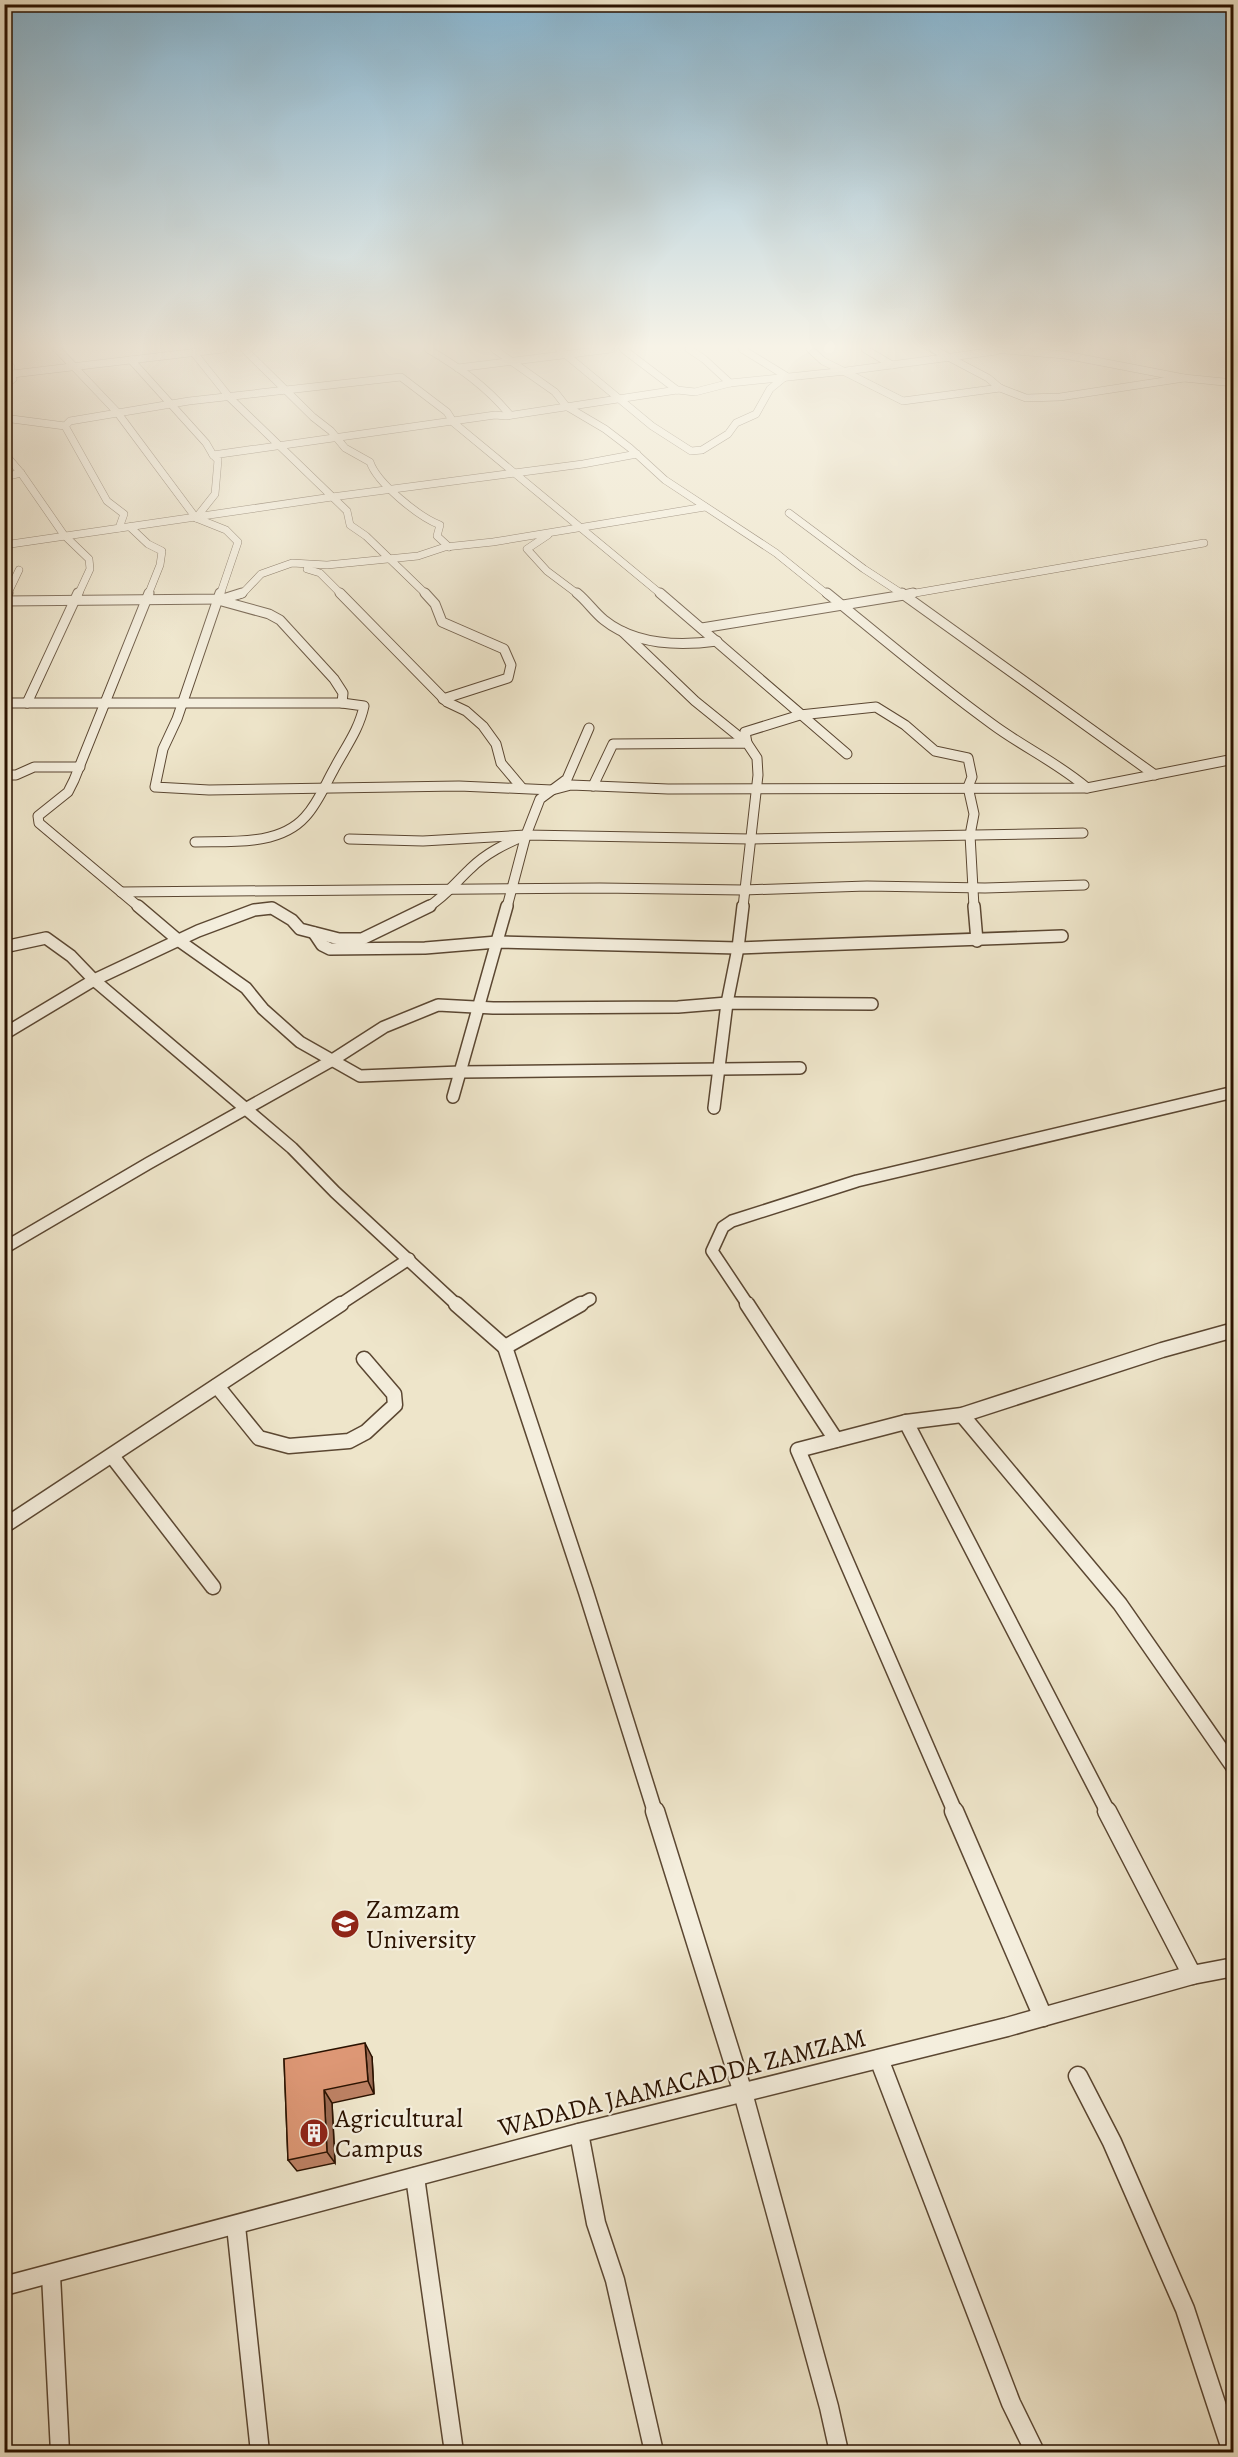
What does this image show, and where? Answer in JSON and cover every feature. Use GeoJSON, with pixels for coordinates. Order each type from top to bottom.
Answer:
{"type":"FeatureCollection","features":[{"type":"Feature","properties":{"kind":"street"},"geometry":{"type":"LineString","coordinates":[[12,464],[17,471],[21,472],[64,535],[91,563],[27,703]]}},
{"type":"Feature","properties":{"kind":"street"},"geometry":{"type":"LineString","coordinates":[[85,464],[107,501],[124,514],[119,528]]}},
{"type":"Feature","properties":{"kind":"street"},"geometry":{"type":"LineString","coordinates":[[156,464],[196,518],[226,530],[238,542],[182,702],[163,749],[155,787],[209,790],[459,786],[552,790],[571,785],[757,788],[1086,788],[1233,759]]}},
{"type":"Feature","properties":{"kind":"street"},"geometry":{"type":"LineString","coordinates":[[196,518],[215,494],[218,464]]}},
{"type":"Feature","properties":{"kind":"street"},"geometry":{"type":"LineString","coordinates":[[297,464],[347,511],[350,525],[366,536],[435,604],[442,622],[504,649],[511,665],[508,678],[443,699]]}},
{"type":"Feature","properties":{"kind":"street"},"geometry":{"type":"LineString","coordinates":[[371,464],[373,471],[431,522],[440,525],[437,530],[438,536],[449,547]]}},
{"type":"Feature","properties":{"kind":"street"},"geometry":{"type":"LineString","coordinates":[[504,464],[581,527],[605,550],[702,628],[847,754]]}},
{"type":"Feature","properties":{"kind":"street"},"geometry":{"type":"LineString","coordinates":[[4,545],[579,464]]}},
{"type":"Feature","properties":{"kind":"street"},"geometry":{"type":"LineString","coordinates":[[648,464],[666,480],[776,553],[972,710],[1023,747],[1067,771],[1086,788]]}},
{"type":"Feature","properties":{"kind":"street"},"geometry":{"type":"LineString","coordinates":[[4,477],[21,472]]}},
{"type":"Feature","properties":{"kind":"street"},"geometry":{"type":"LineString","coordinates":[[19,570],[4,601],[217,600],[242,594],[261,574],[292,563],[327,565],[418,556],[449,547],[705,507]]}},
{"type":"Feature","properties":{"kind":"street"},"geometry":{"type":"LineString","coordinates":[[789,513],[864,569],[904,595],[1155,775]]}},
{"type":"Feature","properties":{"kind":"street"},"geometry":{"type":"LineString","coordinates":[[130,527],[163,553],[80,767],[68,792],[38,816],[39,823],[178,940],[246,988],[263,1008],[300,1042],[360,1076],[460,1072],[717,1071],[800,1068]]}},
{"type":"Feature","properties":{"kind":"street"},"geometry":{"type":"LineString","coordinates":[[552,532],[527,549],[548,571],[582,597],[604,620],[623,632],[695,701],[756,752],[759,764],[757,788],[738,948],[727,1003],[714,1108]]}},
{"type":"Feature","properties":{"kind":"street"},"geometry":{"type":"LineString","coordinates":[[702,628],[1203,543]]}},
{"type":"Feature","properties":{"kind":"street"},"geometry":{"type":"LineString","coordinates":[[292,563],[320,573],[443,699],[463,707],[493,735],[501,751],[501,764],[522,788]]}},
{"type":"Feature","properties":{"kind":"street"},"geometry":{"type":"LineString","coordinates":[[217,600],[242,609],[276,616],[327,667],[344,693],[342,703]]}},
{"type":"Feature","properties":{"kind":"street"},"geometry":{"type":"LineString","coordinates":[[623,632],[665,643],[689,645],[717,641]]}},
{"type":"Feature","properties":{"kind":"street"},"geometry":{"type":"LineString","coordinates":[[4,704],[182,702],[342,703],[364,706],[362,722],[315,805],[300,824],[281,834],[256,841],[195,842]]}},
{"type":"Feature","properties":{"kind":"street"},"geometry":{"type":"LineString","coordinates":[[747,743],[745,732],[800,715],[876,707],[905,725],[935,751],[968,758],[972,777],[968,787],[974,814],[970,835],[977,941]]}},
{"type":"Feature","properties":{"kind":"street"},"geometry":{"type":"LineString","coordinates":[[453,1097],[523,853],[526,835],[540,799],[567,779],[589,728]]}},
{"type":"Feature","properties":{"kind":"street"},"geometry":{"type":"LineString","coordinates":[[593,786],[613,744],[747,743]]}},
{"type":"Feature","properties":{"kind":"street"},"geometry":{"type":"LineString","coordinates":[[4,775],[16,775],[34,767],[80,767]]}},
{"type":"Feature","properties":{"kind":"street"},"geometry":{"type":"LineString","coordinates":[[350,839],[423,842],[526,835],[750,839],[1083,833]]}},
{"type":"Feature","properties":{"kind":"street"},"geometry":{"type":"LineString","coordinates":[[4,1034],[94,981],[178,940],[238,915],[263,908],[272,908],[292,920],[300,928],[314,933],[351,940],[372,936],[427,908],[452,889],[470,869],[498,847],[526,835]]}},
{"type":"Feature","properties":{"kind":"street"},"geometry":{"type":"LineString","coordinates":[[121,892],[600,888],[744,890],[867,886],[973,888],[1084,885]]}},
{"type":"Feature","properties":{"kind":"street"},"geometry":{"type":"LineString","coordinates":[[314,933],[321,945],[330,950],[425,948],[496,942],[738,948],[977,941],[1062,936]]}},
{"type":"Feature","properties":{"kind":"street"},"geometry":{"type":"LineString","coordinates":[[4,947],[46,938],[71,956],[94,981],[292,1148],[312,1170],[483,1330],[505,1347],[586,1592],[743,2093],[826,2396],[839,2452]]}},
{"type":"Feature","properties":{"kind":"street"},"geometry":{"type":"LineString","coordinates":[[4,1248],[149,1162],[331,1061],[399,1020],[438,1005],[678,1007],[727,1003],[872,1004]]}},
{"type":"Feature","properties":{"kind":"street"},"geometry":{"type":"LineString","coordinates":[[836,1440],[712,1251],[723,1227],[732,1221],[857,1181],[1233,1092]]}},
{"type":"Feature","properties":{"kind":"street"},"geometry":{"type":"LineString","coordinates":[[4,1526],[409,1259]]}},
{"type":"Feature","properties":{"kind":"street"},"geometry":{"type":"LineString","coordinates":[[505,1347],[590,1299]]}},
{"type":"Feature","properties":{"kind":"street"},"geometry":{"type":"LineString","coordinates":[[1043,2017],[798,1450],[906,1422],[962,1415],[1162,1350],[1233,1330]]}},
{"type":"Feature","properties":{"kind":"street"},"geometry":{"type":"LineString","coordinates":[[217,1386],[259,1438],[289,1446],[349,1441],[366,1432],[395,1405],[394,1394],[364,1359]]}},
{"type":"Feature","properties":{"kind":"street"},"geometry":{"type":"LineString","coordinates":[[962,1415],[1120,1604],[1233,1768]]}},
{"type":"Feature","properties":{"kind":"street"},"geometry":{"type":"LineString","coordinates":[[906,1422],[1192,1975]]}},
{"type":"Feature","properties":{"kind":"street"},"geometry":{"type":"LineString","coordinates":[[112,1456],[213,1587]]}},
{"type":"Feature","properties":{"kind":"street","name":"WADADA JAAMACADDA ZAMZAM"},"geometry":{"type":"LineString","coordinates":[[4,2286],[579,2133],[1043,2017],[1192,1975],[1233,1967]]}},
{"type":"Feature","properties":{"kind":"street"},"geometry":{"type":"LineString","coordinates":[[879,2059],[1011,2403],[1035,2452]]}},
{"type":"Feature","properties":{"kind":"street"},"geometry":{"type":"LineString","coordinates":[[1078,2076],[1112,2142],[1185,2309],[1232,2452]]}},
{"type":"Feature","properties":{"kind":"street"},"geometry":{"type":"LineString","coordinates":[[579,2133],[596,2223],[615,2280],[654,2452]]}},
{"type":"Feature","properties":{"kind":"street"},"geometry":{"type":"LineString","coordinates":[[415,2177],[454,2452]]}},
{"type":"Feature","properties":{"kind":"street"},"geometry":{"type":"LineString","coordinates":[[236,2226],[260,2452]]}},
{"type":"Feature","properties":{"kind":"street"},"geometry":{"type":"LineString","coordinates":[[51,2275],[60,2452]]}},
{"type":"Feature","properties":{"kind":"building","name":"Agricultural Campus"},"geometry":{"type":"Polygon","coordinates":[[[365,2043],[368,2081],[324,2090],[327,2152],[288,2160],[284,2059],[365,2043]]]}},
{"type":"Feature","properties":{"kind":"place","name":"Zamzam University"},"geometry":{"type":"Point","coordinates":[345,1924]}},
{"type":"Feature","properties":{"kind":"place","name":"Agricultural Campus"},"geometry":{"type":"Point","coordinates":[314,2133]}}]}
